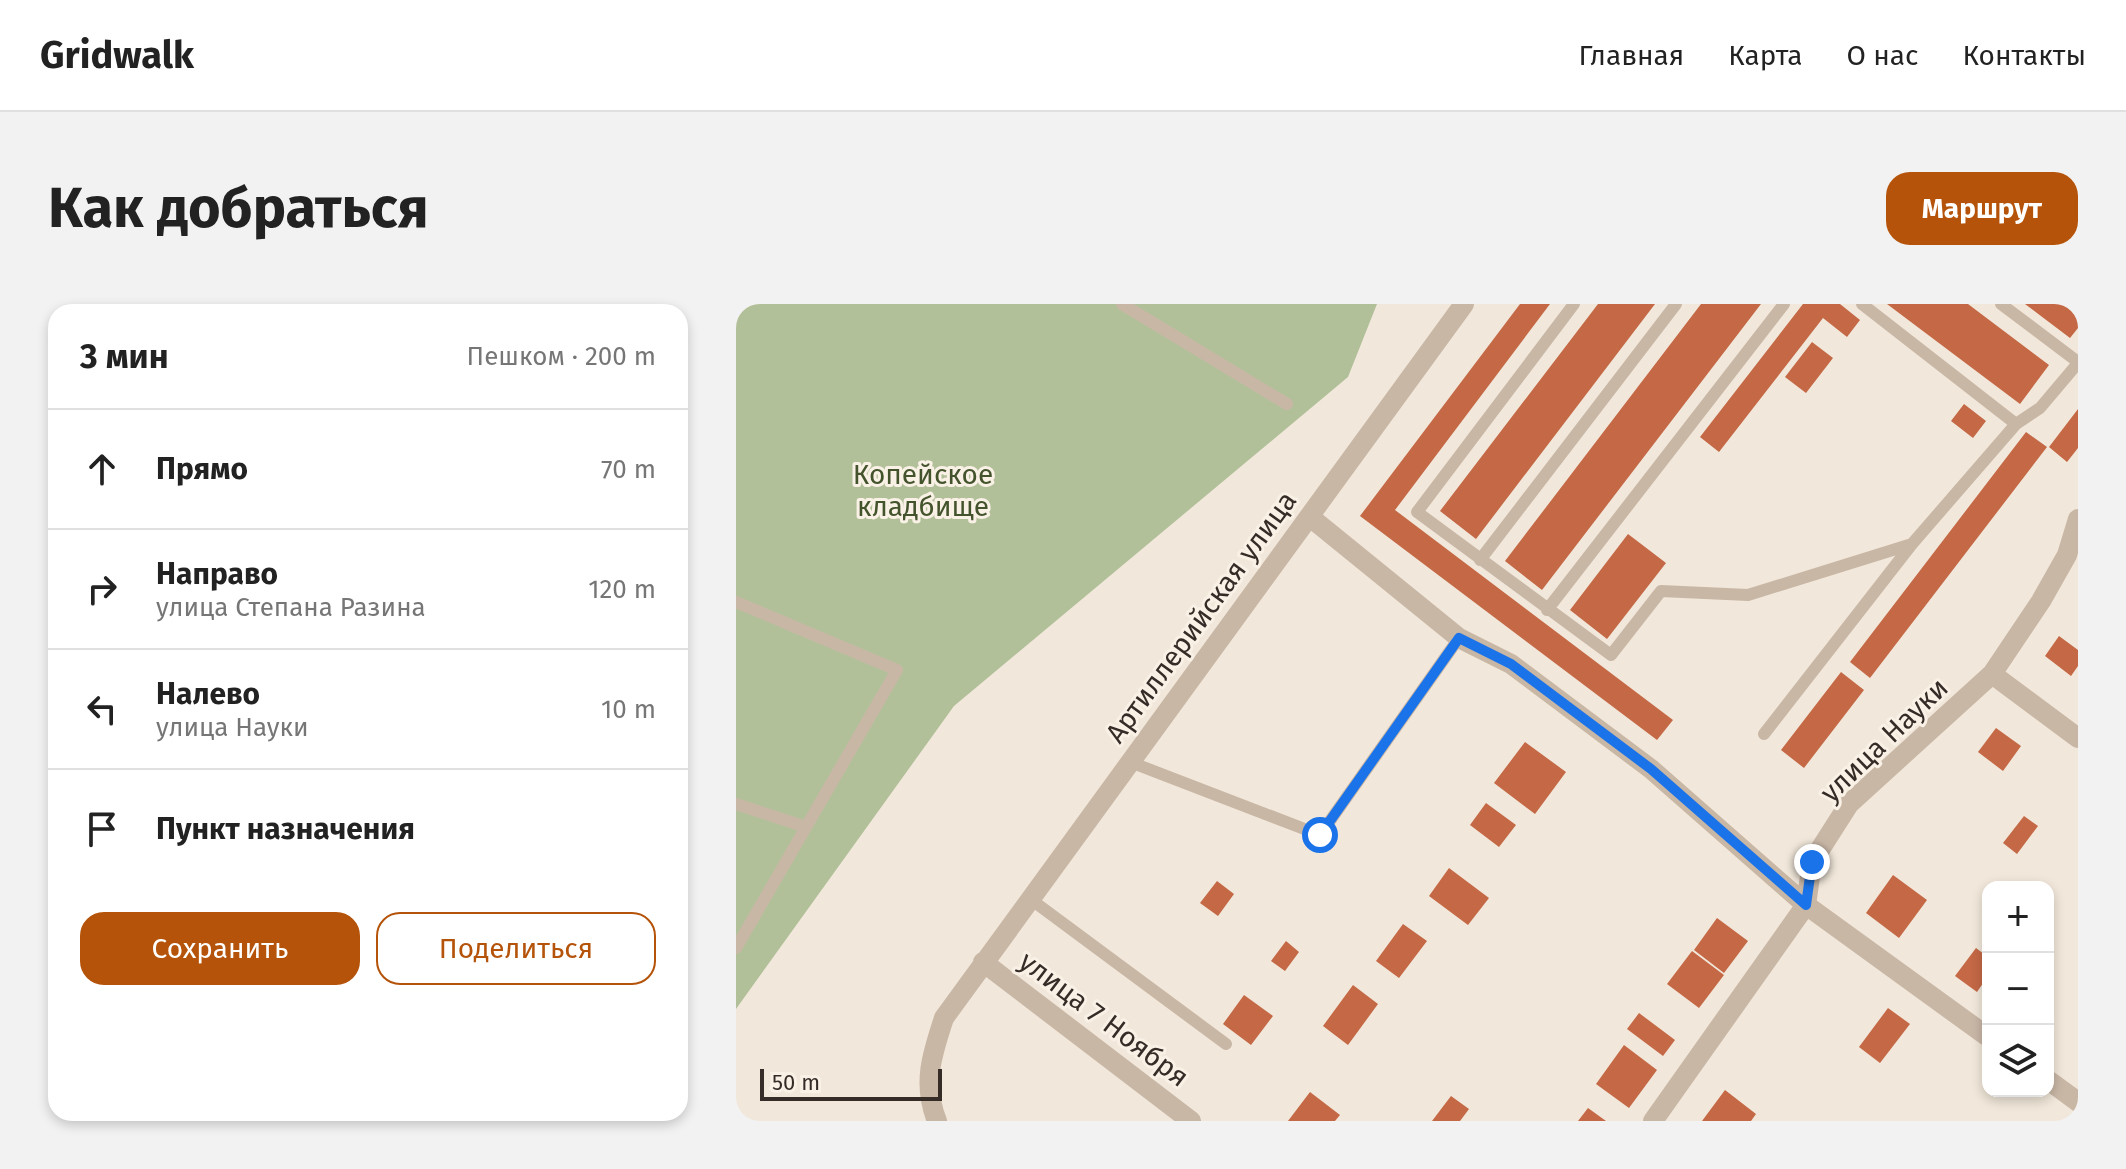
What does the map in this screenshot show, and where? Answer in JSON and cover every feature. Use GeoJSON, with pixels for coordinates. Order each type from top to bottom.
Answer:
{"type":"FeatureCollection","features":[{"type":"Feature","properties":{"kind":"street","name":"Артиллерийская улица"},"geometry":{"type":"LineString","coordinates":[[937,1121],[933,1110],[929,1065],[944,1018],[1464,304]]}},
{"type":"Feature","properties":{"kind":"street"},"geometry":{"type":"LineString","coordinates":[[1310,517],[1459,638],[1511,664],[1651,769],[1806,905],[1982,1033]]}},
{"type":"Feature","properties":{"kind":"street","name":"улица Науки"},"geometry":{"type":"LineString","coordinates":[[1656,1120],[1806,905],[1812,862],[1849,804],[1992,674],[2041,601],[2067,555],[2078,519]]}},
{"type":"Feature","properties":{"kind":"street"},"geometry":{"type":"LineString","coordinates":[[1992,674],[2078,738]]}},
{"type":"Feature","properties":{"kind":"street","name":"улица 7 Ноября"},"geometry":{"type":"LineString","coordinates":[[983,962],[1191,1121]]}},
{"type":"Feature","properties":{"kind":"street"},"geometry":{"type":"LineString","coordinates":[[2054,1084],[2078,1102]]}},
{"type":"Feature","properties":{"kind":"lane"},"geometry":{"type":"LineString","coordinates":[[1122,304],[1287,404]]}},
{"type":"Feature","properties":{"kind":"lane"},"geometry":{"type":"LineString","coordinates":[[1574,304],[1417,512],[1547,610],[1611,655],[1661,591],[1748,595],[1912,544]]}},
{"type":"Feature","properties":{"kind":"lane"},"geometry":{"type":"LineString","coordinates":[[1480,560],[1676,304]]}},
{"type":"Feature","properties":{"kind":"lane"},"geometry":{"type":"LineString","coordinates":[[1547,610],[1784,304]]}},
{"type":"Feature","properties":{"kind":"lane"},"geometry":{"type":"LineString","coordinates":[[1862,304],[2016,424]]}},
{"type":"Feature","properties":{"kind":"lane"},"geometry":{"type":"LineString","coordinates":[[1764,734],[1912,544],[2016,424],[2040,408],[2078,362],[2001,304]]}},
{"type":"Feature","properties":{"kind":"lane"},"geometry":{"type":"LineString","coordinates":[[736,602],[897,670],[736,948]]}},
{"type":"Feature","properties":{"kind":"lane"},"geometry":{"type":"LineString","coordinates":[[1130,762],[1320,835],[1459,638]]}},
{"type":"Feature","properties":{"kind":"lane"},"geometry":{"type":"LineString","coordinates":[[736,804],[806,827]]}},
{"type":"Feature","properties":{"kind":"lane"},"geometry":{"type":"LineString","coordinates":[[1029,898],[1226,1044]]}},
{"type":"Feature","properties":{"kind":"green space","name":"Копейское кладбище"},"geometry":{"type":"Polygon","coordinates":[[[736,304],[1377,304],[1348,377],[954,706],[736,1009],[736,304]]]}},
{"type":"Feature","properties":{"kind":"building"},"geometry":{"type":"Polygon","coordinates":[[[1520,304],[1550,304],[1395,510],[1673,720],[1657,740],[1360,516],[1520,304]]]}},
{"type":"Feature","properties":{"kind":"building"},"geometry":{"type":"Polygon","coordinates":[[[1598,304],[1655,304],[1476,539],[1440,511],[1598,304]]]}},
{"type":"Feature","properties":{"kind":"building"},"geometry":{"type":"Polygon","coordinates":[[[1701,304],[1761,304],[1542,590],[1505,561],[1701,304]]]}},
{"type":"Feature","properties":{"kind":"building"},"geometry":{"type":"Polygon","coordinates":[[[1803,304],[1840,304],[1860,320],[1847,337],[1823,318],[1719,452],[1700,437],[1803,304]]]}},
{"type":"Feature","properties":{"kind":"building"},"geometry":{"type":"Polygon","coordinates":[[[1887,304],[1968,304],[2049,365],[2020,404],[1887,304]]]}},
{"type":"Feature","properties":{"kind":"building"},"geometry":{"type":"Polygon","coordinates":[[[2025,304],[2078,304],[2078,328],[2070,338],[2025,304]]]}},
{"type":"Feature","properties":{"kind":"building"},"geometry":{"type":"Polygon","coordinates":[[[1812,342],[1833,358],[1806,393],[1785,377],[1812,342]]]}},
{"type":"Feature","properties":{"kind":"building"},"geometry":{"type":"Polygon","coordinates":[[[1964,404],[1986,421],[1973,438],[1951,421],[1964,404]]]}},
{"type":"Feature","properties":{"kind":"building"},"geometry":{"type":"Polygon","coordinates":[[[2078,409],[2078,448],[2067,462],[2049,447],[2078,409]]]}},
{"type":"Feature","properties":{"kind":"building"},"geometry":{"type":"Polygon","coordinates":[[[2026,432],[2047,447],[1870,678],[1850,662],[2026,432]]]}},
{"type":"Feature","properties":{"kind":"building"},"geometry":{"type":"Polygon","coordinates":[[[1628,534],[1666,563],[1607,639],[1570,610],[1628,534]]]}},
{"type":"Feature","properties":{"kind":"building"},"geometry":{"type":"Polygon","coordinates":[[[2059,636],[2078,650],[2078,666],[2071,676],[2045,656],[2059,636]]]}},
{"type":"Feature","properties":{"kind":"building"},"geometry":{"type":"Polygon","coordinates":[[[1841,672],[1864,690],[1804,768],[1781,750],[1841,672]]]}},
{"type":"Feature","properties":{"kind":"building"},"geometry":{"type":"Polygon","coordinates":[[[1996,728],[2021,746],[2003,771],[1978,752],[1996,728]]]}},
{"type":"Feature","properties":{"kind":"building"},"geometry":{"type":"Polygon","coordinates":[[[1525,742],[1566,772],[1535,814],[1494,783],[1525,742]]]}},
{"type":"Feature","properties":{"kind":"building"},"geometry":{"type":"Polygon","coordinates":[[[1486,803],[1516,825],[1499,847],[1470,825],[1486,803]]]}},
{"type":"Feature","properties":{"kind":"building"},"geometry":{"type":"Polygon","coordinates":[[[2024,816],[2038,826],[2017,854],[2003,843],[2024,816]]]}},
{"type":"Feature","properties":{"kind":"building"},"geometry":{"type":"Polygon","coordinates":[[[1449,868],[1489,898],[1468,925],[1429,896],[1449,868]]]}},
{"type":"Feature","properties":{"kind":"building"},"geometry":{"type":"Polygon","coordinates":[[[1893,875],[1927,900],[1899,938],[1866,913],[1893,875]]]}},
{"type":"Feature","properties":{"kind":"building"},"geometry":{"type":"Polygon","coordinates":[[[1217,881],[1234,894],[1218,916],[1200,903],[1217,881]]]}},
{"type":"Feature","properties":{"kind":"building"},"geometry":{"type":"Polygon","coordinates":[[[1717,918],[1748,941],[1724,973],[1694,950],[1717,918]]]}},
{"type":"Feature","properties":{"kind":"building"},"geometry":{"type":"Polygon","coordinates":[[[1403,924],[1427,941],[1399,978],[1376,961],[1403,924]]]}},
{"type":"Feature","properties":{"kind":"building"},"geometry":{"type":"Polygon","coordinates":[[[1286,941],[1299,952],[1285,971],[1271,961],[1286,941]]]}},
{"type":"Feature","properties":{"kind":"building"},"geometry":{"type":"Polygon","coordinates":[[[1976,948],[1982,952],[1982,985],[1977,992],[1955,976],[1976,948]]]}},
{"type":"Feature","properties":{"kind":"building"},"geometry":{"type":"Polygon","coordinates":[[[1692,951],[1724,975],[1699,1008],[1667,984],[1692,951]]]}},
{"type":"Feature","properties":{"kind":"building"},"geometry":{"type":"Polygon","coordinates":[[[1353,985],[1378,1004],[1348,1045],[1323,1026],[1353,985]]]}},
{"type":"Feature","properties":{"kind":"building"},"geometry":{"type":"Polygon","coordinates":[[[1244,995],[1273,1016],[1251,1045],[1223,1024],[1244,995]]]}},
{"type":"Feature","properties":{"kind":"building"},"geometry":{"type":"Polygon","coordinates":[[[1888,1008],[1910,1024],[1880,1063],[1859,1047],[1888,1008]]]}},
{"type":"Feature","properties":{"kind":"building"},"geometry":{"type":"Polygon","coordinates":[[[1639,1013],[1675,1040],[1663,1056],[1627,1029],[1639,1013]]]}},
{"type":"Feature","properties":{"kind":"building"},"geometry":{"type":"Polygon","coordinates":[[[1624,1045],[1657,1070],[1629,1108],[1596,1084],[1624,1045]]]}},
{"type":"Feature","properties":{"kind":"building"},"geometry":{"type":"Polygon","coordinates":[[[1725,1090],[1756,1114],[1751,1121],[1702,1121],[1725,1090]]]}},
{"type":"Feature","properties":{"kind":"building"},"geometry":{"type":"Polygon","coordinates":[[[1310,1092],[1340,1115],[1335,1121],[1288,1121],[1310,1092]]]}},
{"type":"Feature","properties":{"kind":"building"},"geometry":{"type":"Polygon","coordinates":[[[1451,1096],[1469,1109],[1460,1121],[1432,1121],[1451,1096]]]}},
{"type":"Feature","properties":{"kind":"building"},"geometry":{"type":"Polygon","coordinates":[[[1588,1108],[1606,1121],[1578,1121],[1588,1108]]]}},
{"type":"Feature","properties":{"kind":"route"},"geometry":{"type":"LineString","coordinates":[[1320,835],[1459,638],[1511,664],[1651,769],[1806,905],[1812,862]]}}]}
